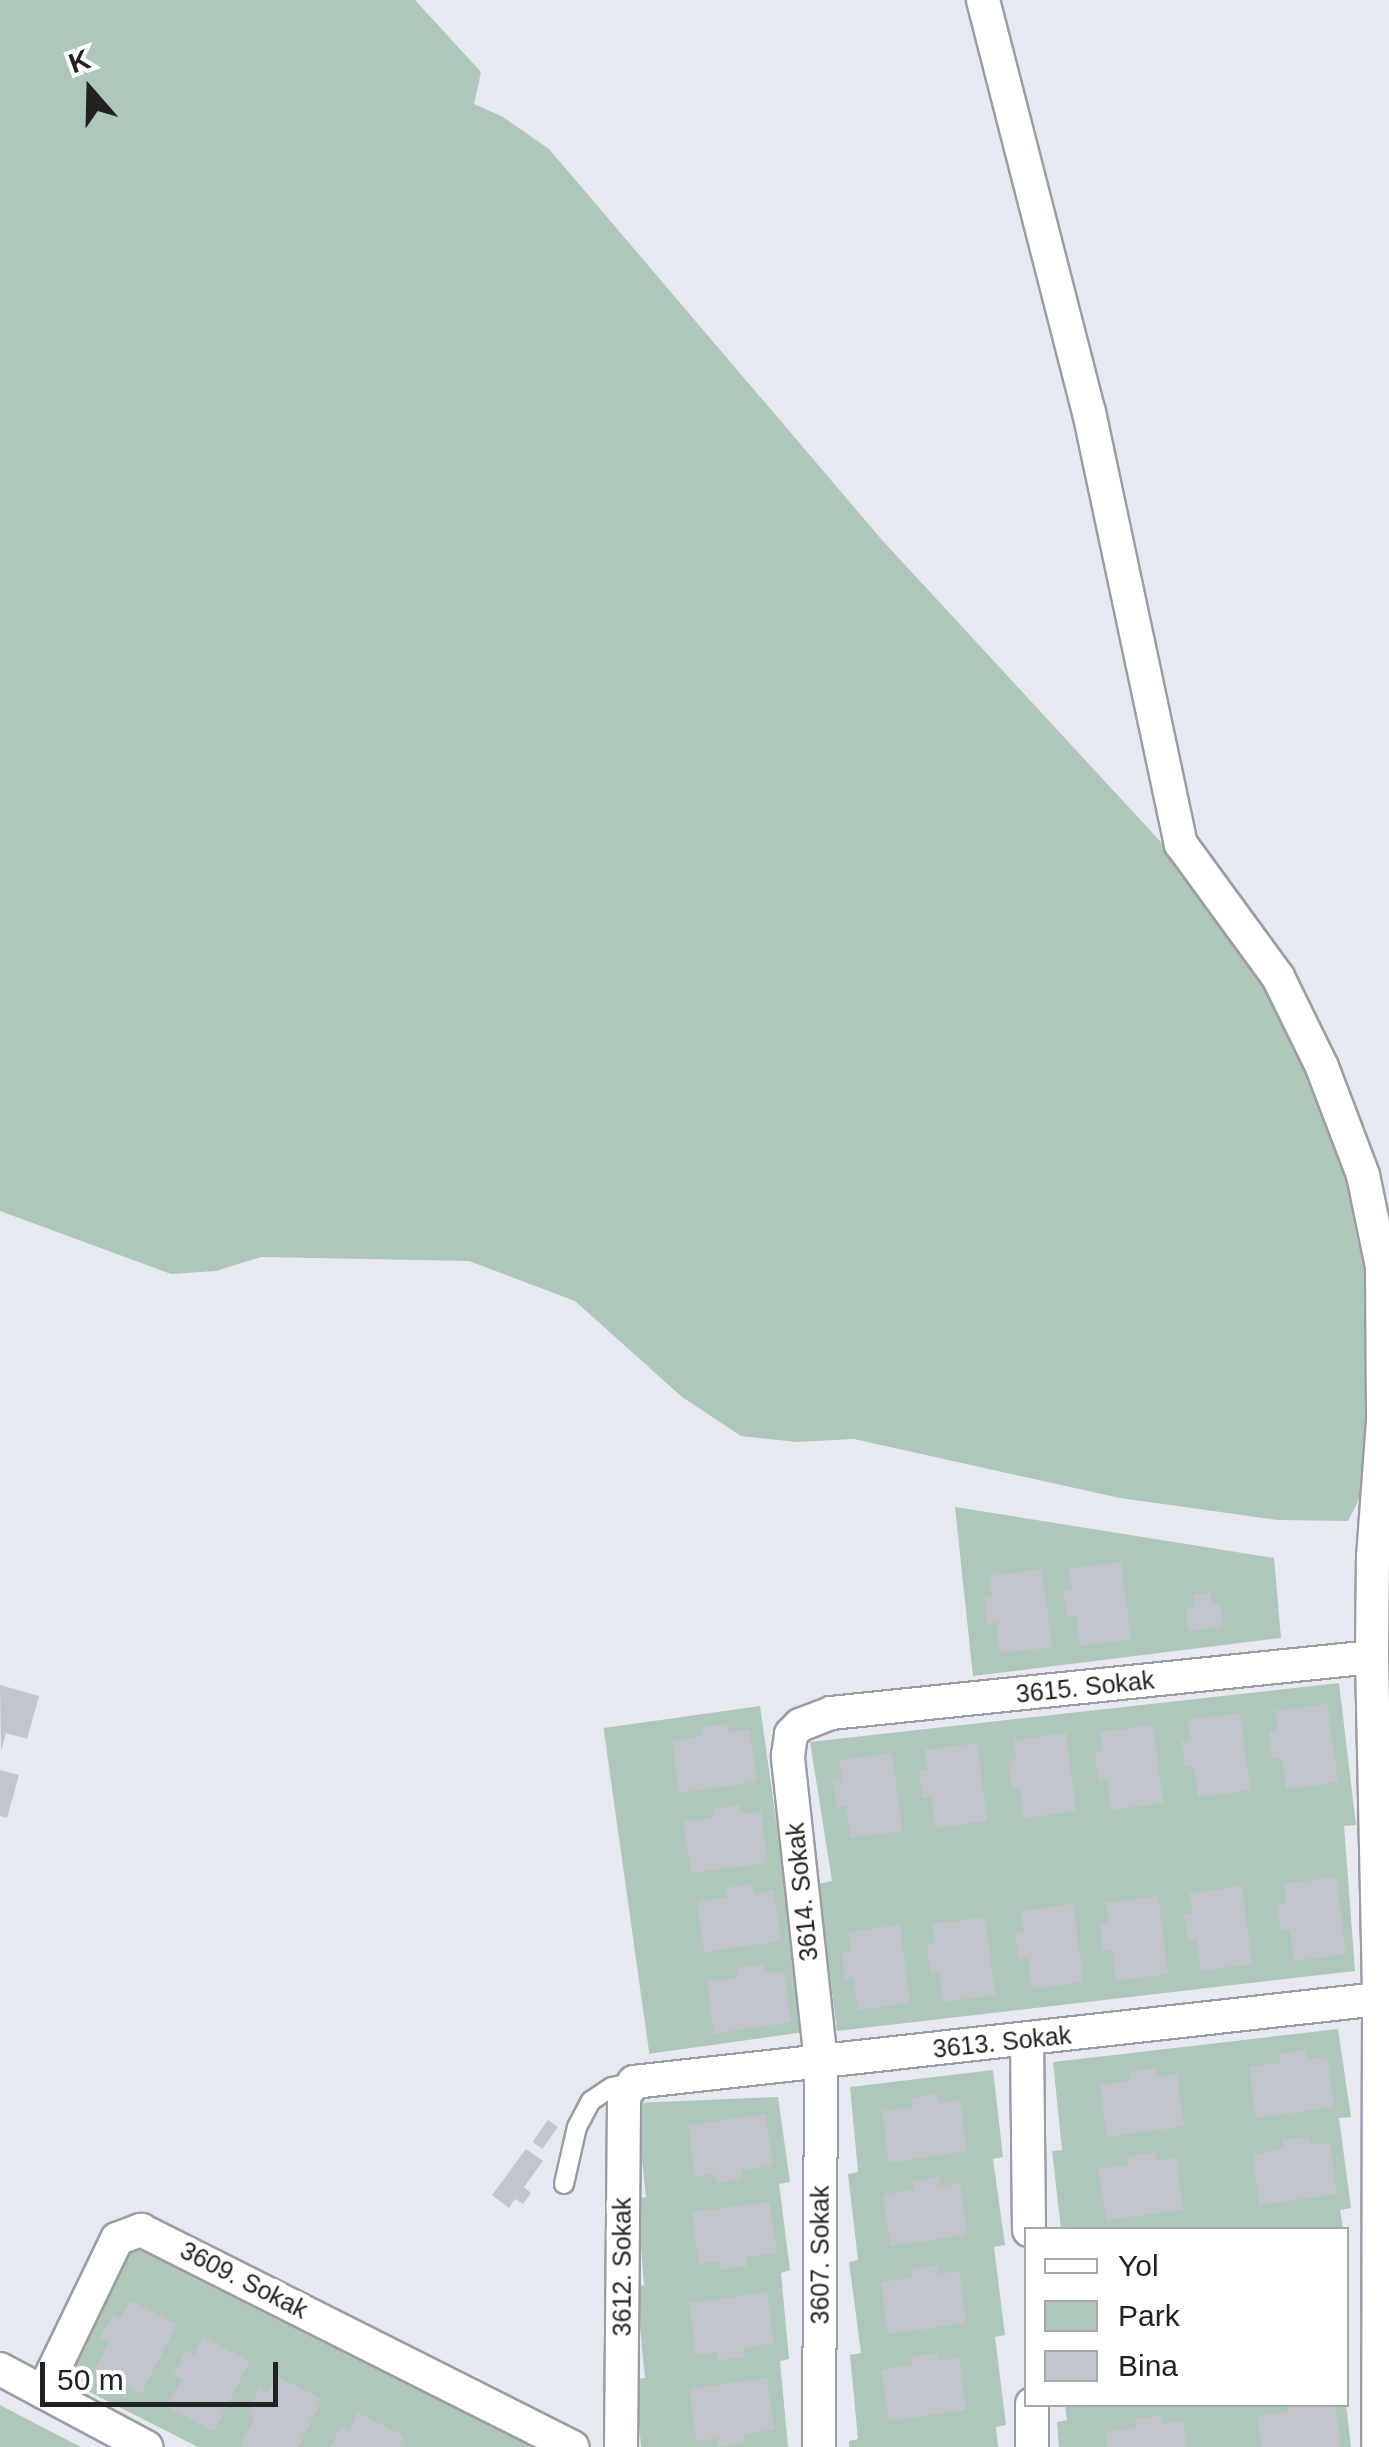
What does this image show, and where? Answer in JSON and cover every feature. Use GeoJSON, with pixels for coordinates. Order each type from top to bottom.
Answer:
{"type":"FeatureCollection","features":[{"type":"Feature","properties":{"kind":"street"},"geometry":{"type":"LineString","coordinates":[[983,0],[1088,412],[1181,844],[1278,976],[1322,1067],[1363,1174],[1382,1267],[1385,1343],[1372,1657],[1378,1999],[1378,2447]]}},
{"type":"Feature","properties":{"kind":"street","name":"3615. Sokak"},"geometry":{"type":"LineString","coordinates":[[800,1725],[831,1714],[1372,1657]]}},
{"type":"Feature","properties":{"kind":"street","name":"3614. Sokak"},"geometry":{"type":"LineString","coordinates":[[800,1725],[792,1734],[788,1756],[821,2062]]}},
{"type":"Feature","properties":{"kind":"street","name":"3613. Sokak"},"geometry":{"type":"LineString","coordinates":[[631,2085],[1378,1999]]}},
{"type":"Feature","properties":{"kind":"street"},"geometry":{"type":"LineString","coordinates":[[1026,2039],[1029,2227]]}},
{"type":"Feature","properties":{"kind":"street","name":"3607. Sokak"},"geometry":{"type":"LineString","coordinates":[[819,2447],[821,2062]]}},
{"type":"Feature","properties":{"kind":"street","name":"3612. Sokak"},"geometry":{"type":"LineString","coordinates":[[621,2447],[624,2096],[631,2085]]}},
{"type":"Feature","properties":{"kind":"street","name":"3609. Sokak"},"geometry":{"type":"LineString","coordinates":[[42,2392],[110,2251],[128,2231],[153,2233],[572,2447]]}},
{"type":"Feature","properties":{"kind":"street"},"geometry":{"type":"LineString","coordinates":[[0,2370],[146,2447]]}},
{"type":"Feature","properties":{"kind":"street"},"geometry":{"type":"LineString","coordinates":[[1032,2407],[1032,2447]]}},
{"type":"Feature","properties":{"kind":"lane"},"geometry":{"type":"LineString","coordinates":[[564,2184],[576,2127],[591,2101],[612,2087],[631,2085]]}},
{"type":"Feature","properties":{"kind":"green space"},"geometry":{"type":"Polygon","coordinates":[[[0,0],[415,0],[481,72],[474,104],[503,117],[549,149],[882,540],[1159,840],[1239,938],[1288,1022],[1347,1168],[1367,1250],[1374,1470],[1348,1521],[1278,1520],[1120,1498],[854,1439],[797,1442],[741,1436],[682,1397],[575,1301],[469,1261],[261,1257],[216,1271],[171,1274],[0,1211],[0,0]]]}},
{"type":"Feature","properties":{"kind":"green space"},"geometry":{"type":"Polygon","coordinates":[[[955,1507],[1274,1558],[1281,1638],[973,1676],[955,1507]]]}},
{"type":"Feature","properties":{"kind":"green space"},"geometry":{"type":"Polygon","coordinates":[[[1339,1683],[1356,1825],[1344,1826],[1355,1971],[837,2031],[818,1884],[832,1881],[810,1742],[1339,1683]]]}},
{"type":"Feature","properties":{"kind":"green space"},"geometry":{"type":"Polygon","coordinates":[[[760,1706],[806,2032],[649,2054],[604,1728],[760,1706]]]}},
{"type":"Feature","properties":{"kind":"green space"},"geometry":{"type":"Polygon","coordinates":[[[1338,2029],[1351,2117],[1339,2118],[1351,2208],[1340,2210],[1343,2227],[1061,2227],[1052,2151],[1062,2150],[1053,2062],[1338,2029]]]}},
{"type":"Feature","properties":{"kind":"green space"},"geometry":{"type":"Polygon","coordinates":[[[993,2070],[1003,2157],[993,2159],[1005,2245],[994,2247],[1005,2335],[995,2337],[1006,2425],[996,2427],[998,2447],[849,2447],[849,2441],[858,2439],[850,2355],[861,2353],[849,2262],[858,2260],[848,2174],[858,2172],[850,2087],[993,2070]]]}},
{"type":"Feature","properties":{"kind":"green space"},"geometry":{"type":"Polygon","coordinates":[[[778,2097],[790,2182],[779,2184],[790,2270],[781,2273],[789,2359],[780,2361],[788,2447],[641,2447],[635,2379],[645,2378],[636,2287],[644,2285],[637,2199],[646,2197],[636,2103],[778,2097]]]}},
{"type":"Feature","properties":{"kind":"green space"},"geometry":{"type":"Polygon","coordinates":[[[131,2241],[540,2447],[198,2447],[66,2380],[131,2241]]]}},
{"type":"Feature","properties":{"kind":"green space"},"geometry":{"type":"Polygon","coordinates":[[[0,2405],[44,2428],[81,2447],[0,2447],[0,2405]]]}},
{"type":"Feature","properties":{"kind":"green space"},"geometry":{"type":"Polygon","coordinates":[[[1065,2407],[1346,2407],[1351,2447],[1059,2447],[1057,2422],[1067,2420],[1065,2407]]]}},
{"type":"Feature","properties":{"kind":"building"},"geometry":{"type":"Polygon","coordinates":[[[1121,1562],[1131,1639],[1080,1646],[1076,1615],[1067,1616],[1063,1590],[1072,1589],[1069,1569],[1121,1562]]]}},
{"type":"Feature","properties":{"kind":"building"},"geometry":{"type":"Polygon","coordinates":[[[1042,1569],[1052,1647],[1000,1653],[996,1622],[987,1624],[984,1597],[992,1596],[990,1576],[1042,1569]]]}},
{"type":"Feature","properties":{"kind":"building"},"geometry":{"type":"Polygon","coordinates":[[[1211,1593],[1212,1605],[1220,1604],[1223,1627],[1188,1631],[1186,1608],[1194,1607],[1193,1595],[1211,1593]]]}},
{"type":"Feature","properties":{"kind":"building"},"geometry":{"type":"Polygon","coordinates":[[[0,1685],[39,1696],[27,1739],[6,1733],[1,1751],[0,1685]]]}},
{"type":"Feature","properties":{"kind":"building"},"geometry":{"type":"Polygon","coordinates":[[[1327,1704],[1338,1782],[1286,1789],[1282,1758],[1273,1759],[1269,1732],[1278,1731],[1275,1711],[1327,1704]]]}},
{"type":"Feature","properties":{"kind":"building"},"geometry":{"type":"Polygon","coordinates":[[[1240,1713],[1250,1790],[1198,1797],[1194,1766],[1185,1767],[1182,1741],[1191,1740],[1188,1720],[1240,1713]]]}},
{"type":"Feature","properties":{"kind":"building"},"geometry":{"type":"Polygon","coordinates":[[[728,1724],[729,1732],[750,1730],[757,1782],[679,1793],[672,1741],[703,1736],[701,1727],[728,1724]]]}},
{"type":"Feature","properties":{"kind":"building"},"geometry":{"type":"Polygon","coordinates":[[[1153,1725],[1163,1803],[1111,1810],[1107,1779],[1098,1780],[1095,1753],[1103,1752],[1101,1732],[1153,1725]]]}},
{"type":"Feature","properties":{"kind":"building"},"geometry":{"type":"Polygon","coordinates":[[[1066,1733],[1076,1811],[1024,1818],[1020,1787],[1012,1788],[1008,1761],[1017,1760],[1014,1740],[1066,1733]]]}},
{"type":"Feature","properties":{"kind":"building"},"geometry":{"type":"Polygon","coordinates":[[[977,1743],[987,1821],[935,1828],[931,1797],[922,1798],[919,1771],[928,1770],[925,1750],[977,1743]]]}},
{"type":"Feature","properties":{"kind":"building"},"geometry":{"type":"Polygon","coordinates":[[[892,1753],[902,1831],[850,1838],[846,1806],[837,1808],[833,1781],[842,1780],[839,1760],[892,1753]]]}},
{"type":"Feature","properties":{"kind":"building"},"geometry":{"type":"Polygon","coordinates":[[[0,1770],[19,1775],[7,1818],[0,1816],[0,1770]]]}},
{"type":"Feature","properties":{"kind":"building"},"geometry":{"type":"Polygon","coordinates":[[[740,1805],[741,1814],[761,1811],[768,1863],[691,1873],[683,1822],[714,1818],[713,1809],[740,1805]]]}},
{"type":"Feature","properties":{"kind":"building"},"geometry":{"type":"Polygon","coordinates":[[[1336,1877],[1346,1954],[1294,1961],[1290,1930],[1281,1931],[1278,1905],[1286,1904],[1284,1884],[1336,1877]]]}},
{"type":"Feature","properties":{"kind":"building"},"geometry":{"type":"Polygon","coordinates":[[[753,1884],[754,1893],[774,1890],[781,1941],[704,1952],[697,1901],[728,1897],[726,1888],[753,1884]]]}},
{"type":"Feature","properties":{"kind":"building"},"geometry":{"type":"Polygon","coordinates":[[[1242,1886],[1252,1964],[1201,1971],[1197,1940],[1188,1941],[1184,1914],[1193,1913],[1190,1893],[1242,1886]]]}},
{"type":"Feature","properties":{"kind":"building"},"geometry":{"type":"Polygon","coordinates":[[[1158,1896],[1168,1974],[1116,1981],[1112,1949],[1103,1951],[1100,1924],[1109,1923],[1106,1903],[1158,1896]]]}},
{"type":"Feature","properties":{"kind":"building"},"geometry":{"type":"Polygon","coordinates":[[[1073,1904],[1083,1982],[1032,1989],[1028,1958],[1018,1959],[1015,1932],[1024,1931],[1021,1911],[1073,1904]]]}},
{"type":"Feature","properties":{"kind":"building"},"geometry":{"type":"Polygon","coordinates":[[[985,1917],[995,1995],[943,2002],[939,1971],[930,1972],[927,1945],[935,1944],[933,1924],[985,1917]]]}},
{"type":"Feature","properties":{"kind":"building"},"geometry":{"type":"Polygon","coordinates":[[[900,1925],[910,2003],[858,2010],[854,1979],[845,1980],[842,1953],[851,1952],[848,1932],[900,1925]]]}},
{"type":"Feature","properties":{"kind":"building"},"geometry":{"type":"Polygon","coordinates":[[[763,1965],[764,1974],[784,1971],[791,2022],[714,2034],[707,1982],[738,1978],[736,1968],[763,1965]]]}},
{"type":"Feature","properties":{"kind":"building"},"geometry":{"type":"Polygon","coordinates":[[[1305,2050],[1307,2059],[1327,2056],[1334,2107],[1256,2118],[1249,2067],[1280,2063],[1279,2054],[1305,2050]]]}},
{"type":"Feature","properties":{"kind":"building"},"geometry":{"type":"Polygon","coordinates":[[[1156,2068],[1157,2077],[1177,2074],[1184,2126],[1107,2137],[1100,2085],[1131,2081],[1129,2072],[1156,2068]]]}},
{"type":"Feature","properties":{"kind":"building"},"geometry":{"type":"Polygon","coordinates":[[[938,2094],[939,2103],[960,2100],[967,2151],[889,2163],[882,2111],[913,2107],[911,2098],[938,2094]]]}},
{"type":"Feature","properties":{"kind":"building"},"geometry":{"type":"Polygon","coordinates":[[[766,2114],[773,2166],[741,2170],[743,2179],[716,2183],[715,2174],[695,2177],[688,2125],[766,2114]]]}},
{"type":"Feature","properties":{"kind":"building"},"geometry":{"type":"Polygon","coordinates":[[[548,2120],[558,2127],[542,2149],[533,2142],[548,2120]]]}},
{"type":"Feature","properties":{"kind":"building"},"geometry":{"type":"Polygon","coordinates":[[[1309,2137],[1310,2145],[1330,2143],[1337,2194],[1259,2205],[1253,2154],[1284,2149],[1282,2140],[1309,2137]]]}},
{"type":"Feature","properties":{"kind":"building"},"geometry":{"type":"Polygon","coordinates":[[[526,2149],[543,2161],[524,2187],[531,2193],[523,2204],[515,2199],[509,2208],[492,2195],[526,2149]]]}},
{"type":"Feature","properties":{"kind":"building"},"geometry":{"type":"Polygon","coordinates":[[[1155,2152],[1156,2161],[1176,2158],[1183,2210],[1106,2220],[1098,2169],[1129,2165],[1128,2156],[1155,2152]]]}},
{"type":"Feature","properties":{"kind":"building"},"geometry":{"type":"Polygon","coordinates":[[[939,2177],[940,2186],[960,2183],[967,2235],[890,2246],[883,2194],[914,2190],[912,2181],[939,2177]]]}},
{"type":"Feature","properties":{"kind":"building"},"geometry":{"type":"Polygon","coordinates":[[[770,2202],[777,2253],[746,2257],[747,2266],[720,2270],[719,2261],[699,2264],[692,2212],[770,2202]]]}},
{"type":"Feature","properties":{"kind":"building"},"geometry":{"type":"Polygon","coordinates":[[[938,2265],[939,2274],[959,2271],[966,2323],[888,2334],[881,2282],[912,2278],[911,2269],[938,2265]]]}},
{"type":"Feature","properties":{"kind":"building"},"geometry":{"type":"Polygon","coordinates":[[[767,2292],[774,2343],[743,2348],[745,2357],[718,2360],[717,2352],[696,2355],[689,2303],[767,2292]]]}},
{"type":"Feature","properties":{"kind":"building"},"geometry":{"type":"Polygon","coordinates":[[[130,2300],[177,2324],[141,2394],[94,2370],[109,2343],[100,2338],[113,2314],[121,2318],[130,2300]]]}},
{"type":"Feature","properties":{"kind":"building"},"geometry":{"type":"Polygon","coordinates":[[[203,2337],[250,2361],[214,2431],[167,2407],[182,2380],[174,2375],[186,2351],[194,2355],[203,2337]]]}},
{"type":"Feature","properties":{"kind":"building"},"geometry":{"type":"Polygon","coordinates":[[[938,2353],[939,2361],[959,2358],[966,2410],[889,2421],[881,2370],[912,2365],[911,2356],[938,2353]]]}},
{"type":"Feature","properties":{"kind":"building"},"geometry":{"type":"Polygon","coordinates":[[[276,2376],[322,2399],[298,2447],[244,2447],[240,2445],[255,2417],[247,2414],[259,2389],[267,2394],[276,2376]]]}},
{"type":"Feature","properties":{"kind":"building"},"geometry":{"type":"Polygon","coordinates":[[[767,2378],[774,2430],[743,2434],[745,2443],[718,2447],[717,2438],[697,2441],[689,2389],[767,2378]]]}},
{"type":"Feature","properties":{"kind":"building"},"geometry":{"type":"Polygon","coordinates":[[[1288,2407],[1335,2407],[1341,2447],[1262,2447],[1257,2416],[1289,2412],[1288,2407]]]}},
{"type":"Feature","properties":{"kind":"building"},"geometry":{"type":"Polygon","coordinates":[[[358,2413],[404,2436],[399,2447],[330,2447],[341,2427],[349,2431],[358,2413]]]}},
{"type":"Feature","properties":{"kind":"building"},"geometry":{"type":"Polygon","coordinates":[[[1161,2415],[1163,2424],[1183,2421],[1186,2447],[1107,2447],[1105,2432],[1136,2428],[1135,2419],[1161,2415]]]}}]}
